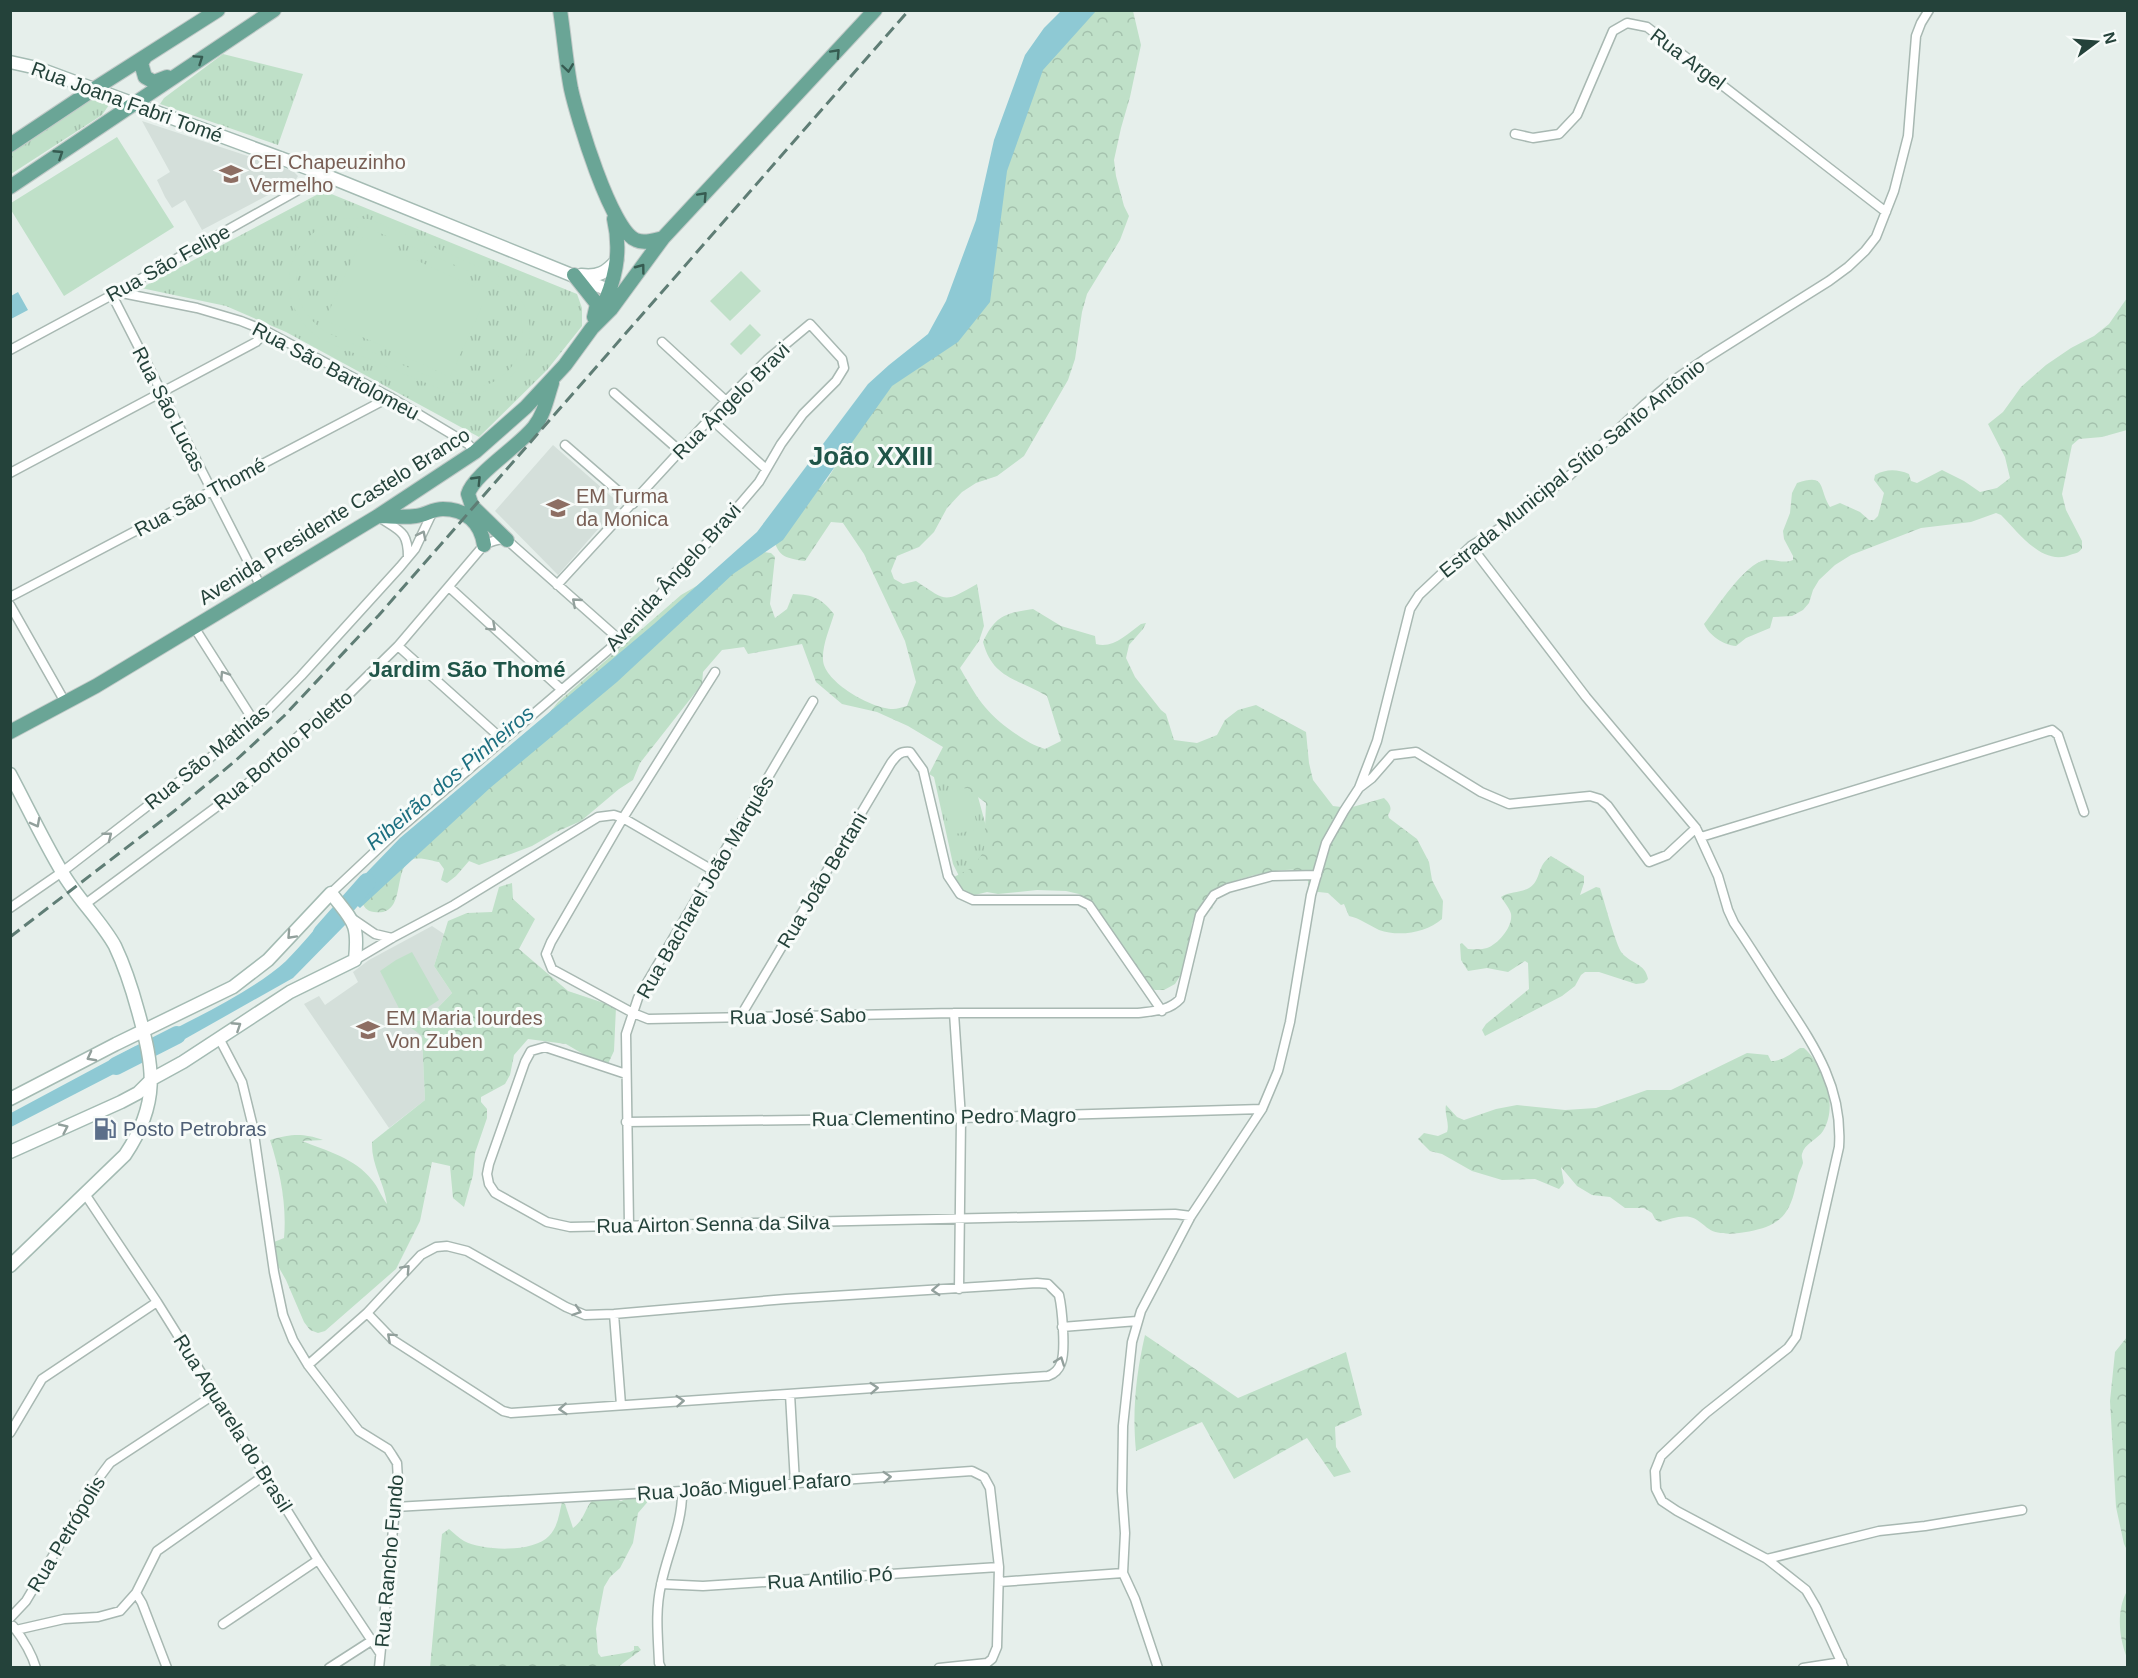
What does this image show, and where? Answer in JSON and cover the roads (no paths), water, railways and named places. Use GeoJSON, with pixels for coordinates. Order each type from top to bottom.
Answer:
{"type":"FeatureCollection","features":[{"type":"Feature","properties":{"kind":"main road"},"geometry":{"type":"LineString","coordinates":[[10,145],[218,10]]}},
{"type":"Feature","properties":{"kind":"main road"},"geometry":{"type":"LineString","coordinates":[[247,28],[262,10]]}},
{"type":"Feature","properties":{"kind":"main road"},"geometry":{"type":"LineString","coordinates":[[10,187],[273,10]]}},
{"type":"Feature","properties":{"kind":"main road"},"geometry":{"type":"LineString","coordinates":[[560,10],[571,88],[583,135],[611,206],[621,225],[635,240],[646,242],[663,238]]}},
{"type":"Feature","properties":{"kind":"main road","name":"Avenida Presidente Castelo Branco"},"geometry":{"type":"LineString","coordinates":[[10,732],[261,587],[378,516],[475,452],[526,407],[565,365],[592,328],[611,309],[663,238],[875,10]]}},
{"type":"Feature","properties":{"kind":"main road"},"geometry":{"type":"LineString","coordinates":[[145,57],[141,63],[142,69],[145,77],[154,82],[177,74]]}},
{"type":"Feature","properties":{"kind":"main road"},"geometry":{"type":"LineString","coordinates":[[592,328],[611,291],[617,261],[617,233],[611,206]]}},
{"type":"Feature","properties":{"kind":"main road"},"geometry":{"type":"LineString","coordinates":[[574,274],[597,304],[592,328]]}},
{"type":"Feature","properties":{"kind":"main road"},"geometry":{"type":"LineString","coordinates":[[611,291],[613,297],[611,309]]}},
{"type":"Feature","properties":{"kind":"main road"},"geometry":{"type":"LineString","coordinates":[[507,540],[472,506],[468,494],[474,482],[535,426],[541,416],[554,377]]}},
{"type":"Feature","properties":{"kind":"main road"},"geometry":{"type":"LineString","coordinates":[[378,516],[417,516],[444,509],[471,518],[480,528],[484,545]]}},
{"type":"Feature","properties":{"kind":"street","name":"Estrada Municipal Sítio Santo Antônio"},"geometry":{"type":"LineString","coordinates":[[1359,788],[1377,741],[1410,609],[1419,595],[1471,546],[1505,525],[1569,476],[1645,404],[1674,380],[1848,267],[1870,244],[1894,191],[1908,136],[1916,36],[1929,10]]}},
{"type":"Feature","properties":{"kind":"street","name":"Rua Argel"},"geometry":{"type":"LineString","coordinates":[[1515,134],[1533,138],[1559,134],[1577,115],[1613,31],[1627,23],[1647,27],[1886,212]]}},
{"type":"Feature","properties":{"kind":"street","name":"Rua Joana Fabri Tomé"},"geometry":{"type":"LineString","coordinates":[[10,62],[31,66],[326,175],[611,291]]}},
{"type":"Feature","properties":{"kind":"street","name":"Rua São Felipe"},"geometry":{"type":"LineString","coordinates":[[10,350],[326,175]]}},
{"type":"Feature","properties":{"kind":"street"},"geometry":{"type":"LineString","coordinates":[[574,274],[594,277],[601,275],[617,261]]}},
{"type":"Feature","properties":{"kind":"street","name":"Rua São Bartolomeu"},"geometry":{"type":"LineString","coordinates":[[114,294],[197,308],[242,321],[266,331],[390,397],[468,444],[475,452]]}},
{"type":"Feature","properties":{"kind":"street","name":"Rua São Lucas"},"geometry":{"type":"LineString","coordinates":[[114,294],[210,491],[261,587]]}},
{"type":"Feature","properties":{"kind":"street","name":"Rua Ângelo Bravi"},"geometry":{"type":"LineString","coordinates":[[557,585],[726,401],[768,359],[810,324],[842,359],[843,368]]}},
{"type":"Feature","properties":{"kind":"street"},"geometry":{"type":"LineString","coordinates":[[10,473],[256,342],[266,331]]}},
{"type":"Feature","properties":{"kind":"street"},"geometry":{"type":"LineString","coordinates":[[662,342],[726,401]]}},
{"type":"Feature","properties":{"kind":"street","name":"Avenida Ângelo Bravi"},"geometry":{"type":"LineString","coordinates":[[10,1099],[116,1044],[144,1036],[209,1000],[251,974],[268,960],[331,893],[399,828],[620,640],[654,604],[675,573],[707,543],[753,489],[803,414],[836,381],[843,368]]}},
{"type":"Feature","properties":{"kind":"street"},"geometry":{"type":"LineString","coordinates":[[614,393],[680,452]]}},
{"type":"Feature","properties":{"kind":"street","name":"Rua São Thomé"},"geometry":{"type":"LineString","coordinates":[[10,597],[390,397]]}},
{"type":"Feature","properties":{"kind":"street"},"geometry":{"type":"LineString","coordinates":[[710,418],[766,468]]}},
{"type":"Feature","properties":{"kind":"street"},"geometry":{"type":"LineString","coordinates":[[565,445],[633,504]]}},
{"type":"Feature","properties":{"kind":"street","name":"Rua São Mathias"},"geometry":{"type":"LineString","coordinates":[[10,908],[62,872],[255,723],[301,676],[415,549],[433,511]]}},
{"type":"Feature","properties":{"kind":"street"},"geometry":{"type":"LineString","coordinates":[[378,516],[405,535],[408,543],[408,557]]}},
{"type":"Feature","properties":{"kind":"street"},"geometry":{"type":"LineString","coordinates":[[484,545],[496,540],[507,540],[620,640]]}},
{"type":"Feature","properties":{"kind":"street","name":"Rua Bortolo Poletto"},"geometry":{"type":"LineString","coordinates":[[84,905],[246,785],[306,729],[339,704],[398,645],[484,545]]}},
{"type":"Feature","properties":{"kind":"street"},"geometry":{"type":"LineString","coordinates":[[1471,546],[1586,697],[1696,828],[1718,876],[1734,923],[1815,1046],[1826,1069],[1838,1110],[1839,1147],[1796,1337],[1788,1348],[1691,1428],[1661,1456],[1655,1471],[1656,1489],[1662,1501],[1767,1559],[1806,1590],[1816,1606],[1843,1665],[1803,1668]]}},
{"type":"Feature","properties":{"kind":"street"},"geometry":{"type":"LineString","coordinates":[[449,587],[562,690]]}},
{"type":"Feature","properties":{"kind":"street"},"geometry":{"type":"LineString","coordinates":[[10,604],[65,702]]}},
{"type":"Feature","properties":{"kind":"street"},"geometry":{"type":"LineString","coordinates":[[194,627],[255,723]]}},
{"type":"Feature","properties":{"kind":"street"},"geometry":{"type":"LineString","coordinates":[[398,645],[503,740]]}},
{"type":"Feature","properties":{"kind":"street","name":"Rua José Sabo"},"geometry":{"type":"LineString","coordinates":[[715,672],[623,818],[551,942],[546,954],[552,969],[633,1013],[664,1020],[1162,1011]]}},
{"type":"Feature","properties":{"kind":"street","name":"Rua Bacharel João Marquês"},"geometry":{"type":"LineString","coordinates":[[628,1225],[626,1034],[638,998],[813,702]]}},
{"type":"Feature","properties":{"kind":"street"},"geometry":{"type":"LineString","coordinates":[[1701,837],[2052,730],[2058,735],[2084,812]]}},
{"type":"Feature","properties":{"kind":"street","name":"Rua João Bertani"},"geometry":{"type":"LineString","coordinates":[[740,1017],[891,763],[900,753],[910,752],[923,770],[948,876],[960,894],[973,900],[1079,900],[1089,905],[1162,1011]]}},
{"type":"Feature","properties":{"kind":"street"},"geometry":{"type":"LineString","coordinates":[[1158,1668],[1135,1599],[1123,1573],[1125,1533],[1122,1491],[1123,1426],[1132,1342],[1137,1321],[1191,1216],[1262,1109],[1278,1071],[1290,1022],[1311,895],[1326,843],[1344,811],[1359,788],[1372,778],[1392,755],[1416,752],[1481,792],[1509,804],[1590,796],[1600,799],[1608,806],[1649,862],[1667,855],[1696,828]]}},
{"type":"Feature","properties":{"kind":"street"},"geometry":{"type":"LineString","coordinates":[[10,774],[62,872],[114,945],[130,984],[151,1063],[152,1079],[148,1107],[137,1137],[124,1155],[10,1266]]}},
{"type":"Feature","properties":{"kind":"street"},"geometry":{"type":"LineString","coordinates":[[10,1152],[121,1102],[138,1092],[152,1079],[183,1062],[290,992],[355,960],[454,905],[591,820],[614,815],[623,818],[714,871]]}},
{"type":"Feature","properties":{"kind":"street"},"geometry":{"type":"LineString","coordinates":[[1162,1011],[1176,1004],[1180,999],[1200,915],[1214,896],[1228,888],[1272,876],[1317,875]]}},
{"type":"Feature","properties":{"kind":"street"},"geometry":{"type":"LineString","coordinates":[[331,893],[353,920],[375,934],[392,938]]}},
{"type":"Feature","properties":{"kind":"street"},"geometry":{"type":"LineString","coordinates":[[353,920],[357,939],[355,960]]}},
{"type":"Feature","properties":{"kind":"street"},"geometry":{"type":"LineString","coordinates":[[954,1013],[961,1118],[959,1289]]}},
{"type":"Feature","properties":{"kind":"street","name":"Rua Rancho Fundo"},"geometry":{"type":"LineString","coordinates":[[219,1038],[242,1082],[253,1127],[274,1272],[283,1315],[293,1340],[308,1365],[359,1431],[387,1449],[397,1463],[398,1480],[379,1668]]}},
{"type":"Feature","properties":{"kind":"street","name":"Rua Airton Senna da Silva"},"geometry":{"type":"LineString","coordinates":[[626,1074],[545,1047],[531,1051],[525,1062],[487,1174],[489,1184],[495,1193],[547,1222],[570,1227],[1175,1214],[1191,1216]]}},
{"type":"Feature","properties":{"kind":"street","name":"Rua Clementino Pedro Magro"},"geometry":{"type":"LineString","coordinates":[[627,1122],[961,1118],[1262,1109]]}},
{"type":"Feature","properties":{"kind":"street","name":"Rua Aquarela do Brasil"},"geometry":{"type":"LineString","coordinates":[[85,1194],[157,1302],[318,1560],[381,1653]]}},
{"type":"Feature","properties":{"kind":"street"},"geometry":{"type":"LineString","coordinates":[[308,1365],[367,1313],[421,1255],[436,1247],[447,1246],[467,1251],[566,1307],[585,1315],[786,1299],[1048,1284],[1059,1295],[1063,1350],[1062,1363],[1053,1374],[1048,1376],[520,1413],[503,1411],[393,1340],[367,1313]]}},
{"type":"Feature","properties":{"kind":"street"},"geometry":{"type":"LineString","coordinates":[[10,1433],[42,1379],[157,1302]]}},
{"type":"Feature","properties":{"kind":"street"},"geometry":{"type":"LineString","coordinates":[[614,1314],[621,1405]]}},
{"type":"Feature","properties":{"kind":"street"},"geometry":{"type":"LineString","coordinates":[[1062,1327],[1137,1321]]}},
{"type":"Feature","properties":{"kind":"street","name":"Rua Petrópolis"},"geometry":{"type":"LineString","coordinates":[[10,1618],[26,1601],[110,1463],[214,1394]]}},
{"type":"Feature","properties":{"kind":"street"},"geometry":{"type":"LineString","coordinates":[[790,1394],[795,1483]]}},
{"type":"Feature","properties":{"kind":"street","name":"Rua João Miguel Pafaro"},"geometry":{"type":"LineString","coordinates":[[395,1507],[682,1491],[972,1471],[984,1477],[990,1488],[999,1567],[997,1647],[992,1659],[987,1663],[939,1668]]}},
{"type":"Feature","properties":{"kind":"street"},"geometry":{"type":"LineString","coordinates":[[36,1668],[29,1648],[13,1626],[120,1611],[136,1593],[157,1551],[266,1475]]}},
{"type":"Feature","properties":{"kind":"street"},"geometry":{"type":"LineString","coordinates":[[661,1668],[657,1606],[682,1508],[682,1491]]}},
{"type":"Feature","properties":{"kind":"street"},"geometry":{"type":"LineString","coordinates":[[1767,1559],[1879,1531],[2022,1510]]}},
{"type":"Feature","properties":{"kind":"street"},"geometry":{"type":"LineString","coordinates":[[223,1624],[318,1560]]}},
{"type":"Feature","properties":{"kind":"street","name":"Rua Antilio Pó"},"geometry":{"type":"LineString","coordinates":[[661,1584],[703,1586],[999,1567]]}},
{"type":"Feature","properties":{"kind":"street"},"geometry":{"type":"LineString","coordinates":[[999,1582],[1123,1573]]}},
{"type":"Feature","properties":{"kind":"street"},"geometry":{"type":"LineString","coordinates":[[136,1593],[167,1668]]}},
{"type":"Feature","properties":{"kind":"street"},"geometry":{"type":"LineString","coordinates":[[328,1668],[371,1641]]}},
{"type":"Feature","properties":{"kind":"water"},"geometry":{"type":"Polygon","coordinates":[[[1061,11],[1096,11],[1043,70],[1007,171],[990,302],[958,342],[892,386],[783,540],[733,574],[617,682],[490,788],[360,908],[345,895],[400,838],[654,624],[757,532],[868,384],[928,334],[946,301],[976,220],[994,140],[1025,55],[1044,28],[1061,11]]]}},
{"type":"Feature","properties":{"kind":"water"},"geometry":{"type":"Polygon","coordinates":[[[18,292],[28,310],[11,319],[11,296],[18,292]]]}},
{"type":"Feature","properties":{"kind":"water"},"geometry":{"type":"Polygon","coordinates":[[[332,909],[347,923],[293,978],[160,1053],[155,1039],[223,1003],[273,972],[292,955],[332,909]]]}},
{"type":"Feature","properties":{"kind":"water"},"geometry":{"type":"Polygon","coordinates":[[[136,1046],[139,1061],[11,1127],[11,1113],[136,1046]]]}},
{"type":"Feature","properties":{"kind":"waterway","name":"Ribeirão dos Pinheiros"},"geometry":{"type":"LineString","coordinates":[[322,933],[367,882]]}},
{"type":"Feature","properties":{"kind":"waterway","name":"Ribeirão dos Pinheiros"},"geometry":{"type":"LineString","coordinates":[[116,1066],[177,1035]]}},
{"type":"Feature","properties":{"kind":"railway"},"geometry":{"type":"LineString","coordinates":[[10,937],[173,812],[234,762],[284,716],[379,615],[909,10]]}},
{"type":"Feature","properties":{"kind":"place","name":"CEI Chapeuzinho Vermelho"},"geometry":{"type":"Point","coordinates":[231,174]}},
{"type":"Feature","properties":{"kind":"place","name":"EM Turma da Monica"},"geometry":{"type":"Point","coordinates":[558,508]}},
{"type":"Feature","properties":{"kind":"place","name":"EM Maria lourdes Von Zuben"},"geometry":{"type":"Point","coordinates":[368,1030]}},
{"type":"Feature","properties":{"kind":"place","name":"Posto Petrobras"},"geometry":{"type":"Point","coordinates":[105,1129]}},
{"type":"Feature","properties":{"kind":"district","name":"João XXIII"},"geometry":{"type":"Point","coordinates":[871,456]}},
{"type":"Feature","properties":{"kind":"district","name":"Jardim São Thomé"},"geometry":{"type":"Point","coordinates":[467,669]}}]}
